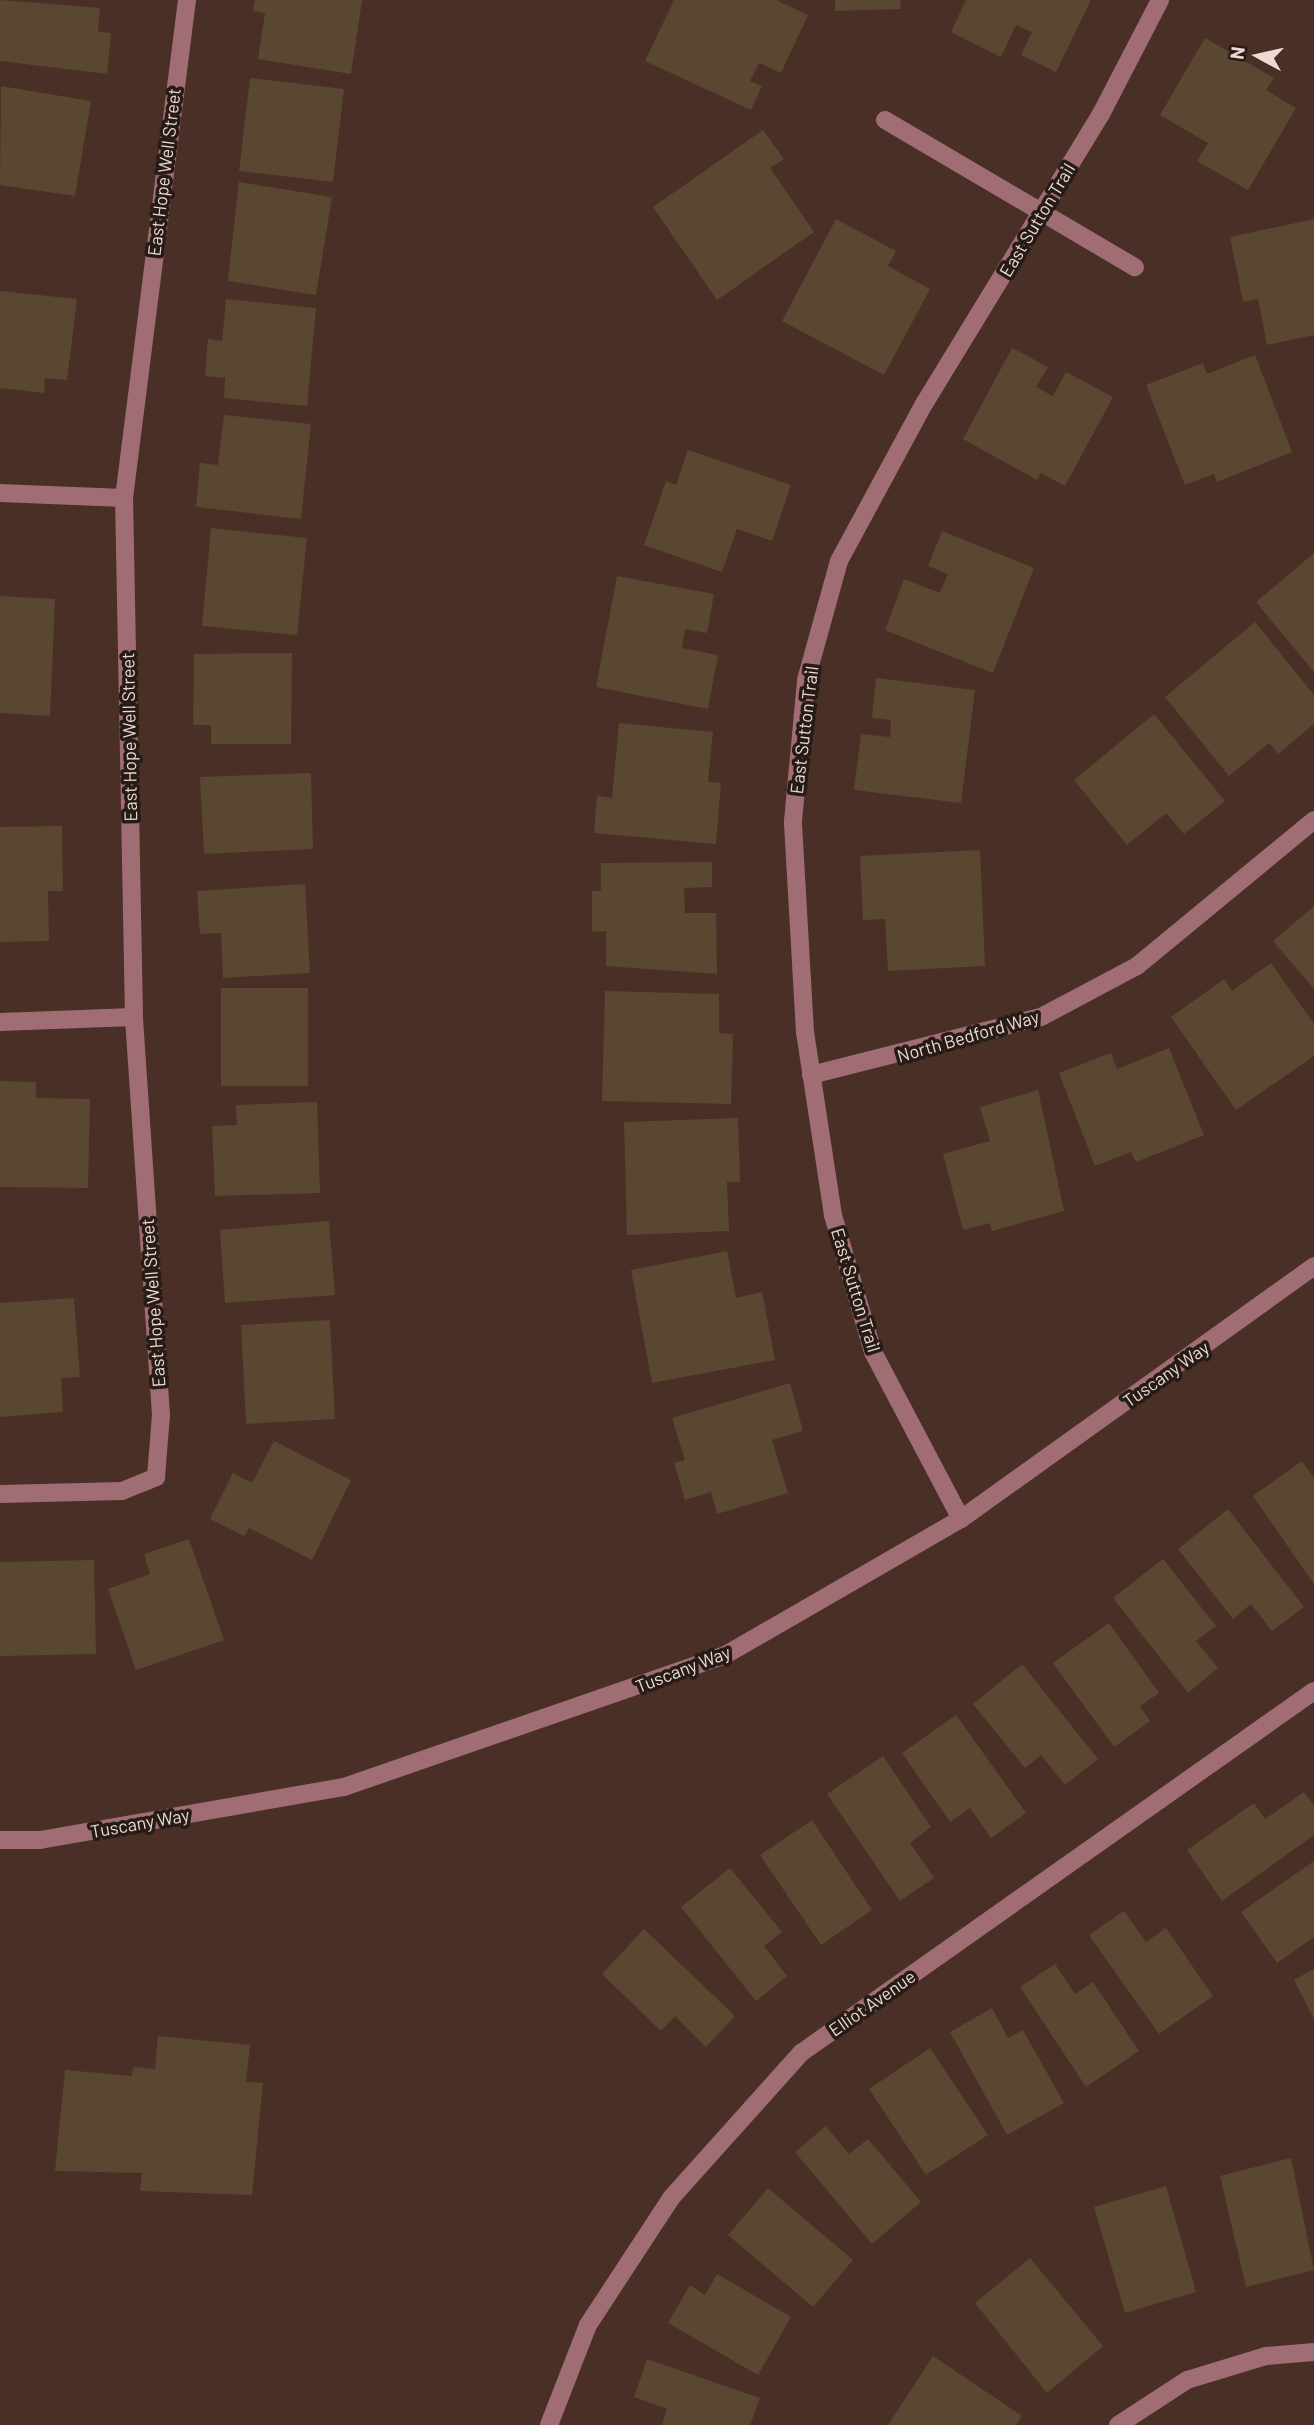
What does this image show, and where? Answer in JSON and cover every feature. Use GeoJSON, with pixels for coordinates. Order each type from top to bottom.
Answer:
{"type":"FeatureCollection","features":[{"type":"Feature","properties":{"kind":"street","name":"East Hope Well Street"},"geometry":{"type":"LineString","coordinates":[[0,1494],[122,1491],[156,1477],[161,1415],[134,1017],[124,498],[187,0]]}},
{"type":"Feature","properties":{"kind":"street","name":"East Sutton Trail"},"geometry":{"type":"LineString","coordinates":[[961,1519],[873,1352],[833,1215],[811,1074],[793,821],[810,667],[839,561],[1041,213],[1160,0]]}},
{"type":"Feature","properties":{"kind":"street"},"geometry":{"type":"LineString","coordinates":[[885,120],[1135,267]]}},
{"type":"Feature","properties":{"kind":"street"},"geometry":{"type":"LineString","coordinates":[[0,493],[124,498]]}},
{"type":"Feature","properties":{"kind":"street","name":"North Bedford Way"},"geometry":{"type":"LineString","coordinates":[[811,1074],[1041,1017],[1138,965],[1314,820]]}},
{"type":"Feature","properties":{"kind":"street"},"geometry":{"type":"LineString","coordinates":[[0,1022],[134,1017]]}},
{"type":"Feature","properties":{"kind":"street","name":"Tuscany Way"},"geometry":{"type":"LineString","coordinates":[[0,1840],[40,1840],[391,1775],[727,1654],[961,1519],[1314,1266]]}},
{"type":"Feature","properties":{"kind":"street","name":"Elliot Avenue"},"geometry":{"type":"LineString","coordinates":[[549,2425],[588,2325],[671,2198],[801,2053],[1314,1691]]}},
{"type":"Feature","properties":{"kind":"street"},"geometry":{"type":"LineString","coordinates":[[1118,2425],[1187,2380],[1266,2356],[1314,2352]]}},
{"type":"Feature","properties":{"kind":"building"},"geometry":{"type":"Polygon","coordinates":[[[0,0],[100,8],[98,32],[111,33],[107,74],[0,61],[0,0]]]}},
{"type":"Feature","properties":{"kind":"building"},"geometry":{"type":"Polygon","coordinates":[[[255,0],[362,0],[351,74],[258,59],[265,13],[253,11],[255,0]]]}},
{"type":"Feature","properties":{"kind":"building"},"geometry":{"type":"Polygon","coordinates":[[[674,0],[776,0],[808,15],[781,73],[759,63],[750,81],[762,86],[751,110],[645,61],[674,0]]]}},
{"type":"Feature","properties":{"kind":"building"},"geometry":{"type":"Polygon","coordinates":[[[835,0],[900,0],[901,9],[835,11],[835,0]]]}},
{"type":"Feature","properties":{"kind":"building"},"geometry":{"type":"Polygon","coordinates":[[[966,0],[1091,0],[1056,72],[1021,55],[1032,32],[1016,25],[1001,57],[951,32],[966,0]]]}},
{"type":"Feature","properties":{"kind":"building"},"geometry":{"type":"Polygon","coordinates":[[[1205,38],[1274,78],[1266,90],[1296,108],[1248,190],[1197,161],[1208,143],[1160,115],[1205,38]]]}},
{"type":"Feature","properties":{"kind":"building"},"geometry":{"type":"Polygon","coordinates":[[[250,78],[344,89],[333,182],[239,171],[250,78]]]}},
{"type":"Feature","properties":{"kind":"building"},"geometry":{"type":"Polygon","coordinates":[[[1,86],[91,101],[75,196],[0,185],[1,86]]]}},
{"type":"Feature","properties":{"kind":"building"},"geometry":{"type":"Polygon","coordinates":[[[763,130],[784,159],[770,168],[814,232],[717,300],[653,207],[763,130]]]}},
{"type":"Feature","properties":{"kind":"building"},"geometry":{"type":"Polygon","coordinates":[[[239,182],[332,197],[316,295],[228,281],[239,182]]]}},
{"type":"Feature","properties":{"kind":"building"},"geometry":{"type":"Polygon","coordinates":[[[836,219],[896,251],[888,266],[930,289],[884,375],[782,321],[836,219]]]}},
{"type":"Feature","properties":{"kind":"building"},"geometry":{"type":"Polygon","coordinates":[[[1314,219],[1314,335],[1267,345],[1258,299],[1243,302],[1230,237],[1314,219]]]}},
{"type":"Feature","properties":{"kind":"building"},"geometry":{"type":"Polygon","coordinates":[[[0,291],[77,299],[67,380],[45,378],[44,393],[0,388],[0,291]]]}},
{"type":"Feature","properties":{"kind":"building"},"geometry":{"type":"Polygon","coordinates":[[[226,299],[316,308],[307,406],[224,398],[225,378],[205,376],[208,339],[222,341],[226,299]]]}},
{"type":"Feature","properties":{"kind":"building"},"geometry":{"type":"Polygon","coordinates":[[[1012,348],[1048,367],[1036,387],[1053,396],[1066,372],[1113,397],[1065,486],[1041,473],[1037,480],[963,439],[1012,348]]]}},
{"type":"Feature","properties":{"kind":"building"},"geometry":{"type":"Polygon","coordinates":[[[1255,355],[1292,452],[1217,482],[1214,474],[1185,485],[1146,385],[1203,363],[1207,374],[1255,355]]]}},
{"type":"Feature","properties":{"kind":"building"},"geometry":{"type":"Polygon","coordinates":[[[224,415],[311,424],[301,519],[196,507],[200,463],[218,465],[224,415]]]}},
{"type":"Feature","properties":{"kind":"building"},"geometry":{"type":"Polygon","coordinates":[[[688,450],[791,485],[772,541],[737,529],[722,572],[644,545],[666,481],[676,485],[688,450]]]}},
{"type":"Feature","properties":{"kind":"building"},"geometry":{"type":"Polygon","coordinates":[[[211,528],[307,538],[297,635],[202,626],[211,528]]]}},
{"type":"Feature","properties":{"kind":"building"},"geometry":{"type":"Polygon","coordinates":[[[942,531],[1034,568],[993,673],[885,630],[904,579],[940,593],[948,574],[928,566],[942,531]]]}},
{"type":"Feature","properties":{"kind":"building"},"geometry":{"type":"Polygon","coordinates":[[[1314,553],[1314,672],[1256,602],[1314,553]]]}},
{"type":"Feature","properties":{"kind":"building"},"geometry":{"type":"Polygon","coordinates":[[[617,576],[714,594],[707,633],[685,629],[682,648],[718,655],[708,709],[596,687],[617,576]]]}},
{"type":"Feature","properties":{"kind":"building"},"geometry":{"type":"Polygon","coordinates":[[[0,596],[55,599],[50,716],[0,713],[0,596]]]}},
{"type":"Feature","properties":{"kind":"building"},"geometry":{"type":"Polygon","coordinates":[[[1255,622],[1314,695],[1314,724],[1278,754],[1269,743],[1229,776],[1165,697],[1255,622]]]}},
{"type":"Feature","properties":{"kind":"building"},"geometry":{"type":"Polygon","coordinates":[[[292,653],[291,744],[211,744],[211,725],[193,725],[194,654],[292,653]]]}},
{"type":"Feature","properties":{"kind":"building"},"geometry":{"type":"Polygon","coordinates":[[[876,678],[975,690],[961,803],[854,790],[861,734],[890,737],[891,720],[872,718],[876,678]]]}},
{"type":"Feature","properties":{"kind":"building"},"geometry":{"type":"Polygon","coordinates":[[[1154,714],[1225,801],[1184,834],[1166,813],[1127,845],[1074,780],[1154,714]]]}},
{"type":"Feature","properties":{"kind":"building"},"geometry":{"type":"Polygon","coordinates":[[[619,723],[713,732],[708,782],[721,783],[716,844],[594,833],[597,796],[612,798],[619,723]]]}},
{"type":"Feature","properties":{"kind":"building"},"geometry":{"type":"Polygon","coordinates":[[[311,773],[313,849],[204,854],[200,777],[311,773]]]}},
{"type":"Feature","properties":{"kind":"building"},"geometry":{"type":"Polygon","coordinates":[[[62,826],[63,891],[48,891],[49,941],[0,942],[0,827],[62,826]]]}},
{"type":"Feature","properties":{"kind":"building"},"geometry":{"type":"Polygon","coordinates":[[[980,850],[985,966],[888,971],[885,919],[863,920],[860,856],[980,850]]]}},
{"type":"Feature","properties":{"kind":"building"},"geometry":{"type":"Polygon","coordinates":[[[712,862],[712,887],[684,888],[685,913],[716,913],[717,974],[606,966],[606,931],[592,932],[592,891],[601,891],[601,863],[712,862]]]}},
{"type":"Feature","properties":{"kind":"building"},"geometry":{"type":"Polygon","coordinates":[[[305,884],[310,973],[223,978],[221,933],[200,934],[197,891],[305,884]]]}},
{"type":"Feature","properties":{"kind":"building"},"geometry":{"type":"Polygon","coordinates":[[[1314,906],[1314,989],[1273,941],[1314,906]]]}},
{"type":"Feature","properties":{"kind":"building"},"geometry":{"type":"Polygon","coordinates":[[[1271,963],[1314,1024],[1314,1056],[1236,1110],[1171,1017],[1224,979],[1232,991],[1271,963]]]}},
{"type":"Feature","properties":{"kind":"building"},"geometry":{"type":"Polygon","coordinates":[[[221,988],[308,988],[308,1086],[221,1086],[221,988]]]}},
{"type":"Feature","properties":{"kind":"building"},"geometry":{"type":"Polygon","coordinates":[[[605,991],[719,994],[719,1033],[733,1034],[731,1104],[602,1101],[605,991]]]}},
{"type":"Feature","properties":{"kind":"building"},"geometry":{"type":"Polygon","coordinates":[[[1169,1048],[1204,1135],[1136,1162],[1131,1152],[1095,1166],[1059,1073],[1111,1053],[1117,1069],[1169,1048]]]}},
{"type":"Feature","properties":{"kind":"building"},"geometry":{"type":"Polygon","coordinates":[[[0,1081],[36,1082],[36,1098],[90,1099],[88,1188],[0,1187],[0,1081]]]}},
{"type":"Feature","properties":{"kind":"building"},"geometry":{"type":"Polygon","coordinates":[[[1038,1090],[1064,1211],[992,1231],[990,1223],[963,1230],[943,1154],[990,1141],[980,1107],[1038,1090]]]}},
{"type":"Feature","properties":{"kind":"building"},"geometry":{"type":"Polygon","coordinates":[[[317,1102],[320,1193],[215,1196],[212,1126],[237,1125],[236,1105],[317,1102]]]}},
{"type":"Feature","properties":{"kind":"building"},"geometry":{"type":"Polygon","coordinates":[[[738,1118],[740,1182],[727,1182],[729,1231],[627,1235],[624,1122],[738,1118]]]}},
{"type":"Feature","properties":{"kind":"building"},"geometry":{"type":"Polygon","coordinates":[[[329,1221],[335,1295],[225,1303],[220,1230],[329,1221]]]}},
{"type":"Feature","properties":{"kind":"building"},"geometry":{"type":"Polygon","coordinates":[[[727,1251],[736,1298],[762,1292],[775,1360],[652,1383],[631,1270],[727,1251]]]}},
{"type":"Feature","properties":{"kind":"building"},"geometry":{"type":"Polygon","coordinates":[[[74,1298],[80,1377],[61,1378],[63,1412],[0,1417],[0,1303],[74,1298]]]}},
{"type":"Feature","properties":{"kind":"building"},"geometry":{"type":"Polygon","coordinates":[[[330,1320],[335,1419],[246,1424],[241,1325],[330,1320]]]}},
{"type":"Feature","properties":{"kind":"building"},"geometry":{"type":"Polygon","coordinates":[[[790,1383],[803,1431],[772,1440],[788,1493],[717,1514],[711,1492],[685,1500],[674,1463],[685,1460],[672,1418],[790,1383]]]}},
{"type":"Feature","properties":{"kind":"building"},"geometry":{"type":"Polygon","coordinates":[[[274,1441],[351,1480],[312,1560],[249,1528],[244,1536],[210,1519],[233,1473],[252,1483],[274,1441]]]}},
{"type":"Feature","properties":{"kind":"building"},"geometry":{"type":"Polygon","coordinates":[[[1302,1461],[1314,1478],[1314,1584],[1253,1496],[1302,1461]]]}},
{"type":"Feature","properties":{"kind":"building"},"geometry":{"type":"Polygon","coordinates":[[[1228,1509],[1304,1607],[1272,1631],[1251,1604],[1233,1619],[1178,1549],[1228,1509]]]}},
{"type":"Feature","properties":{"kind":"building"},"geometry":{"type":"Polygon","coordinates":[[[189,1539],[224,1640],[136,1670],[108,1589],[150,1574],[144,1554],[189,1539]]]}},
{"type":"Feature","properties":{"kind":"building"},"geometry":{"type":"Polygon","coordinates":[[[1163,1559],[1216,1626],[1196,1641],[1218,1668],[1188,1693],[1113,1598],[1163,1559]]]}},
{"type":"Feature","properties":{"kind":"building"},"geometry":{"type":"Polygon","coordinates":[[[94,1560],[96,1654],[0,1656],[0,1562],[94,1560]]]}},
{"type":"Feature","properties":{"kind":"building"},"geometry":{"type":"Polygon","coordinates":[[[1109,1623],[1159,1693],[1140,1706],[1150,1721],[1114,1747],[1053,1663],[1109,1623]]]}},
{"type":"Feature","properties":{"kind":"building"},"geometry":{"type":"Polygon","coordinates":[[[1022,1664],[1098,1759],[1065,1785],[1041,1755],[1025,1768],[973,1704],[1022,1664]]]}},
{"type":"Feature","properties":{"kind":"building"},"geometry":{"type":"Polygon","coordinates":[[[956,1715],[1026,1813],[991,1838],[970,1808],[950,1822],[902,1753],[956,1715]]]}},
{"type":"Feature","properties":{"kind":"building"},"geometry":{"type":"Polygon","coordinates":[[[883,1756],[931,1827],[910,1843],[934,1878],[900,1901],[827,1794],[883,1756]]]}},
{"type":"Feature","properties":{"kind":"building"},"geometry":{"type":"Polygon","coordinates":[[[1304,1792],[1314,1805],[1314,1835],[1222,1901],[1187,1850],[1254,1803],[1265,1819],[1304,1792]]]}},
{"type":"Feature","properties":{"kind":"building"},"geometry":{"type":"Polygon","coordinates":[[[812,1820],[872,1910],[821,1945],[760,1855],[812,1820]]]}},
{"type":"Feature","properties":{"kind":"building"},"geometry":{"type":"Polygon","coordinates":[[[1314,1861],[1314,1937],[1277,1963],[1241,1912],[1314,1861]]]}},
{"type":"Feature","properties":{"kind":"building"},"geometry":{"type":"Polygon","coordinates":[[[730,1868],[782,1932],[764,1946],[787,1976],[756,2001],[681,1907],[730,1868]]]}},
{"type":"Feature","properties":{"kind":"building"},"geometry":{"type":"Polygon","coordinates":[[[1124,1911],[1146,1942],[1166,1928],[1213,1996],[1159,2034],[1089,1935],[1124,1911]]]}},
{"type":"Feature","properties":{"kind":"building"},"geometry":{"type":"Polygon","coordinates":[[[644,1929],[735,2016],[706,2047],[675,2016],[661,2031],[602,1974],[644,1929]]]}},
{"type":"Feature","properties":{"kind":"building"},"geometry":{"type":"Polygon","coordinates":[[[1055,1964],[1075,1994],[1093,1982],[1139,2051],[1086,2087],[1020,1987],[1055,1964]]]}},
{"type":"Feature","properties":{"kind":"building"},"geometry":{"type":"Polygon","coordinates":[[[1314,1969],[1314,2019],[1294,1980],[1314,1969]]]}},
{"type":"Feature","properties":{"kind":"building"},"geometry":{"type":"Polygon","coordinates":[[[992,2008],[1008,2038],[1023,2030],[1064,2103],[1007,2135],[950,2032],[992,2008]]]}},
{"type":"Feature","properties":{"kind":"building"},"geometry":{"type":"Polygon","coordinates":[[[158,2036],[250,2045],[246,2082],[263,2083],[252,2195],[140,2191],[142,2173],[55,2171],[65,2070],[132,2076],[133,2067],[155,2069],[158,2036]]]}},
{"type":"Feature","properties":{"kind":"building"},"geometry":{"type":"Polygon","coordinates":[[[930,2048],[988,2135],[926,2175],[869,2089],[930,2048]]]}},
{"type":"Feature","properties":{"kind":"building"},"geometry":{"type":"Polygon","coordinates":[[[826,2126],[849,2154],[868,2139],[921,2202],[872,2244],[795,2152],[826,2126]]]}},
{"type":"Feature","properties":{"kind":"building"},"geometry":{"type":"Polygon","coordinates":[[[1291,2158],[1314,2270],[1246,2287],[1220,2176],[1291,2158]]]}},
{"type":"Feature","properties":{"kind":"building"},"geometry":{"type":"Polygon","coordinates":[[[1166,2186],[1196,2292],[1125,2313],[1094,2207],[1166,2186]]]}},
{"type":"Feature","properties":{"kind":"building"},"geometry":{"type":"Polygon","coordinates":[[[768,2188],[853,2260],[813,2307],[728,2235],[768,2188]]]}},
{"type":"Feature","properties":{"kind":"building"},"geometry":{"type":"Polygon","coordinates":[[[1030,2258],[1103,2346],[1047,2393],[975,2303],[1030,2258]]]}},
{"type":"Feature","properties":{"kind":"building"},"geometry":{"type":"Polygon","coordinates":[[[717,2274],[791,2317],[758,2375],[668,2323],[690,2285],[705,2295],[717,2274]]]}},
{"type":"Feature","properties":{"kind":"building"},"geometry":{"type":"Polygon","coordinates":[[[933,2356],[1022,2416],[1016,2425],[888,2425],[933,2356]]]}},
{"type":"Feature","properties":{"kind":"building"},"geometry":{"type":"Polygon","coordinates":[[[647,2359],[760,2398],[750,2425],[662,2425],[667,2409],[634,2397],[647,2359]]]}}]}
